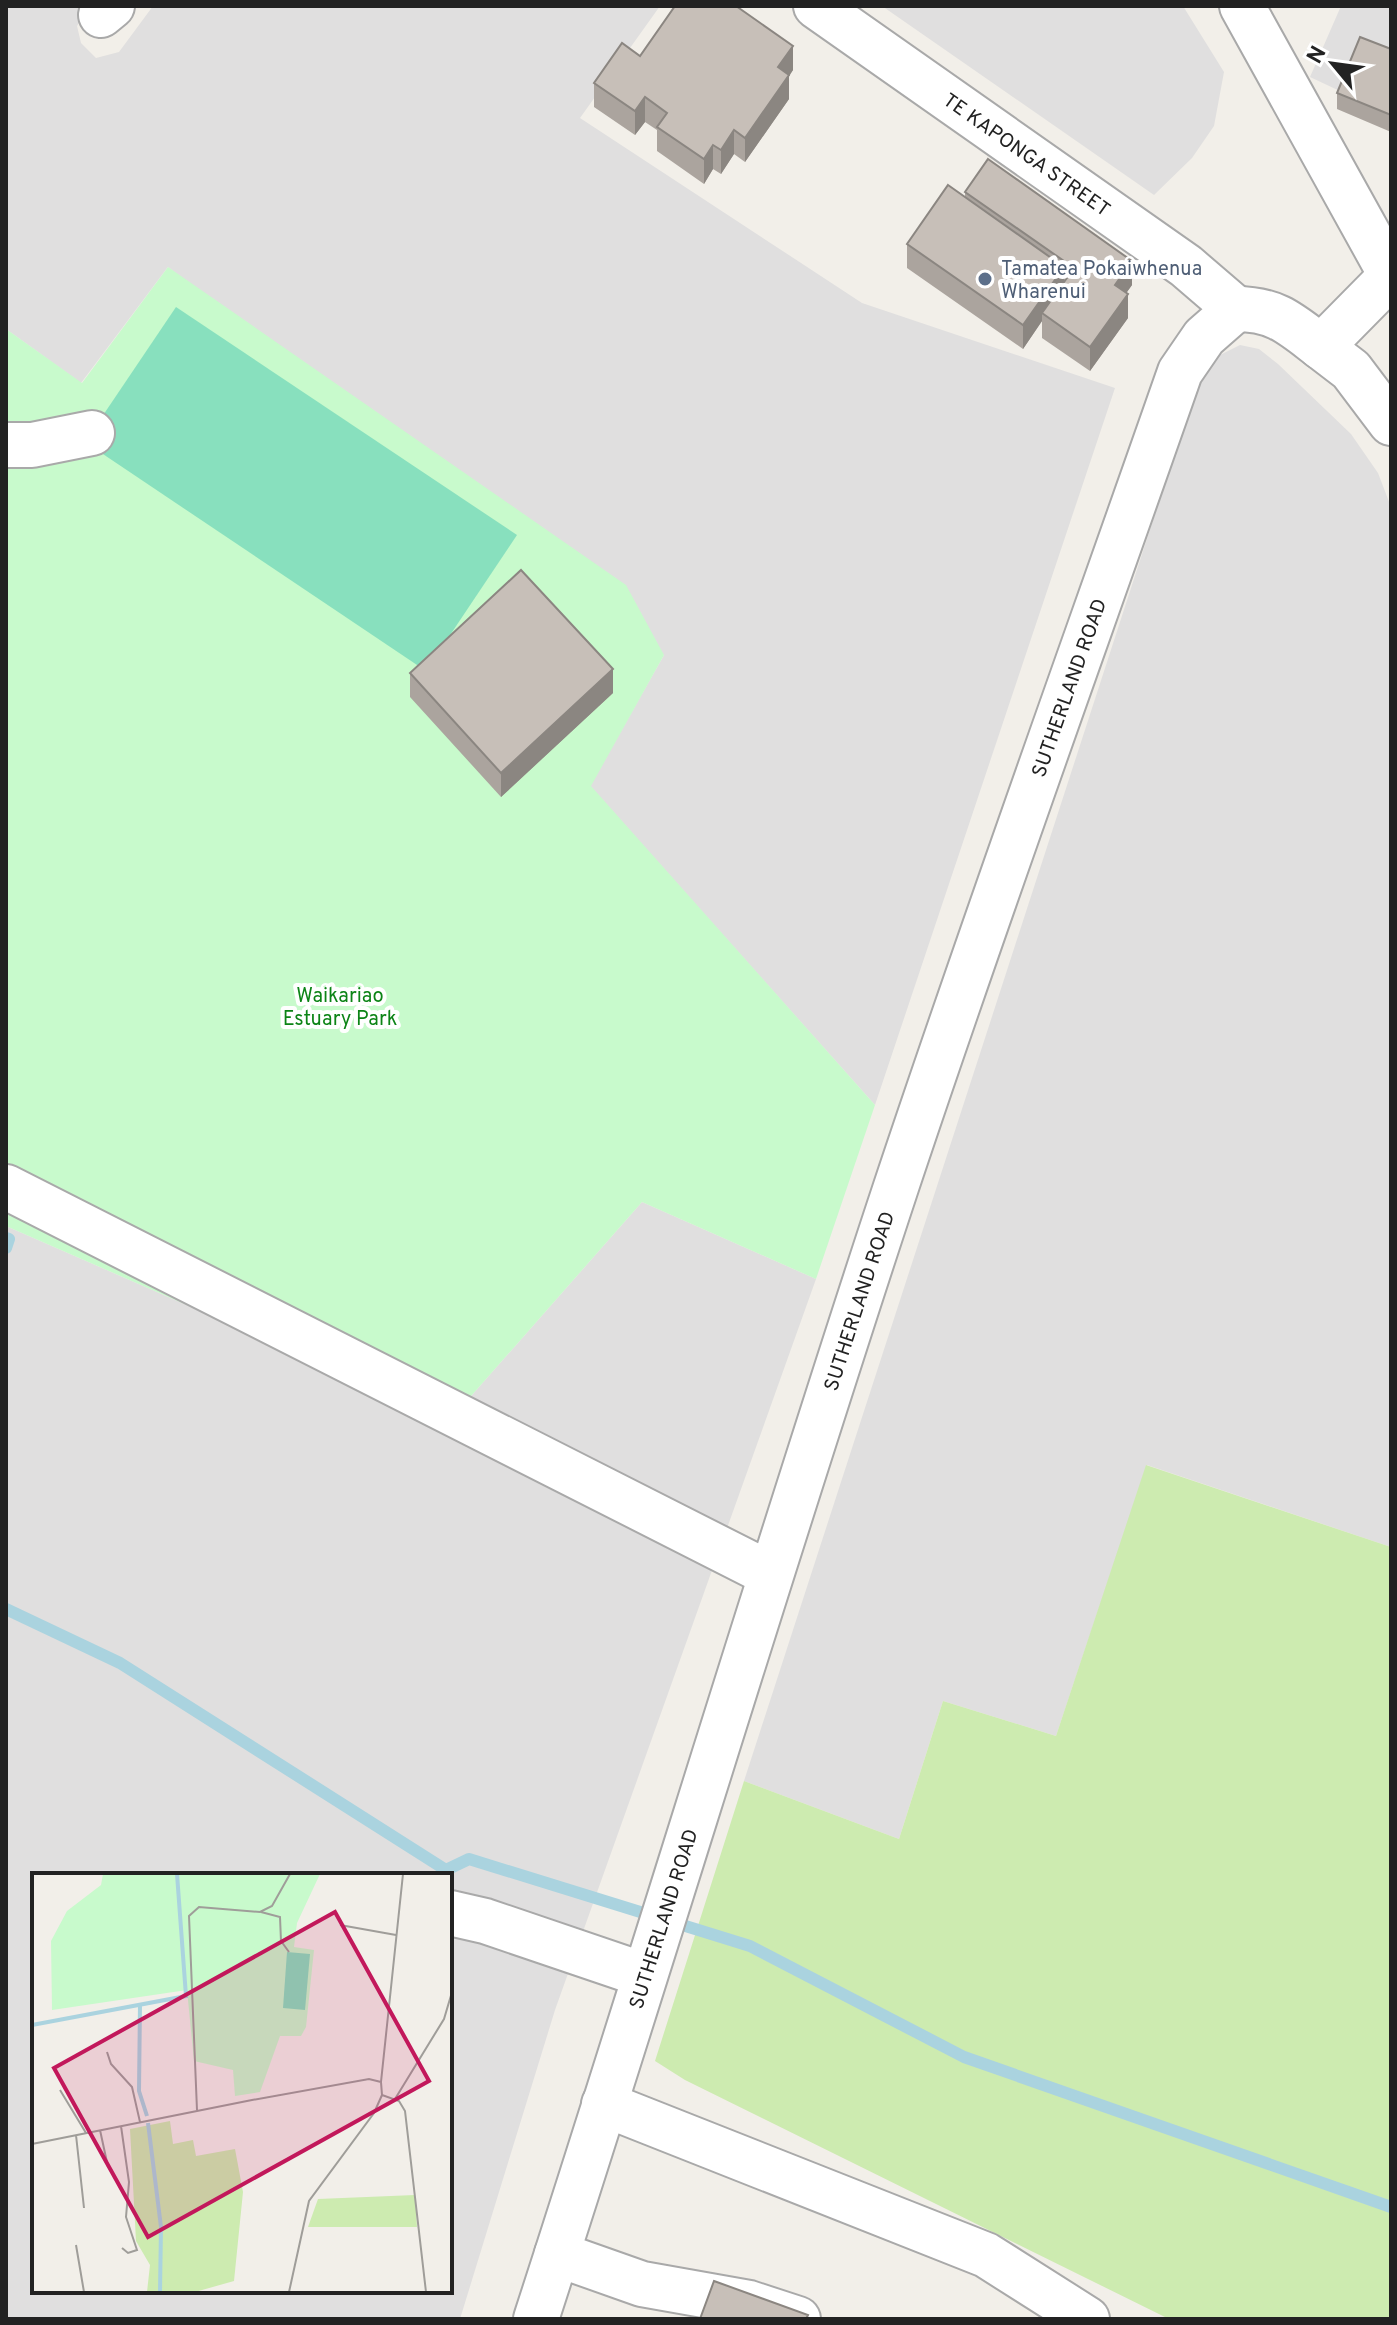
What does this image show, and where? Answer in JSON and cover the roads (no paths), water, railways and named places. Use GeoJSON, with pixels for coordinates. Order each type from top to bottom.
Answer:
{"type":"FeatureCollection","features":[{"type":"Feature","properties":{"kind":"street","name":"TE KAPONGA STREET"},"geometry":{"type":"LineString","coordinates":[[816,6],[1186,266],[1236,309]]}},
{"type":"Feature","properties":{"kind":"street"},"geometry":{"type":"LineString","coordinates":[[1242,6],[1391,276],[1321,347]]}},
{"type":"Feature","properties":{"kind":"street"},"geometry":{"type":"LineString","coordinates":[[1236,309],[1261,309],[1276,315],[1321,347],[1351,370],[1391,423]]}},
{"type":"Feature","properties":{"kind":"street","name":"SUTHERLAND ROAD"},"geometry":{"type":"LineString","coordinates":[[536,2319],[770,1574],[897,1186],[1180,372],[1204,337],[1236,309]]}},
{"type":"Feature","properties":{"kind":"street"},"geometry":{"type":"LineString","coordinates":[[6,445],[32,445],[92,433]]}},
{"type":"Feature","properties":{"kind":"street"},"geometry":{"type":"LineString","coordinates":[[6,1187],[770,1574]]}},
{"type":"Feature","properties":{"kind":"street"},"geometry":{"type":"LineString","coordinates":[[452,1913],[485,1921],[644,1975]]}},
{"type":"Feature","properties":{"kind":"street"},"geometry":{"type":"LineString","coordinates":[[604,2104],[986,2255],[1087,2319]]}},
{"type":"Feature","properties":{"kind":"street"},"geometry":{"type":"LineString","coordinates":[[557,2254],[642,2284],[749,2303],[798,2319]]}},
{"type":"Feature","properties":{"kind":"waterway"},"geometry":{"type":"LineString","coordinates":[[6,1238],[9,1239],[6,1248]]}},
{"type":"Feature","properties":{"kind":"waterway"},"geometry":{"type":"LineString","coordinates":[[6,1609],[120,1663],[446,1870],[469,1859],[750,1946],[964,2057],[1391,2207]]}},
{"type":"Feature","properties":{"kind":"place","name":"Tamatea Pokaiwhenua Wharenui"},"geometry":{"type":"Point","coordinates":[985,279]}},
{"type":"Feature","properties":{"kind":"park label","name":"Waikariao Estuary Park"},"geometry":{"type":"Point","coordinates":[340,1006]}}]}
